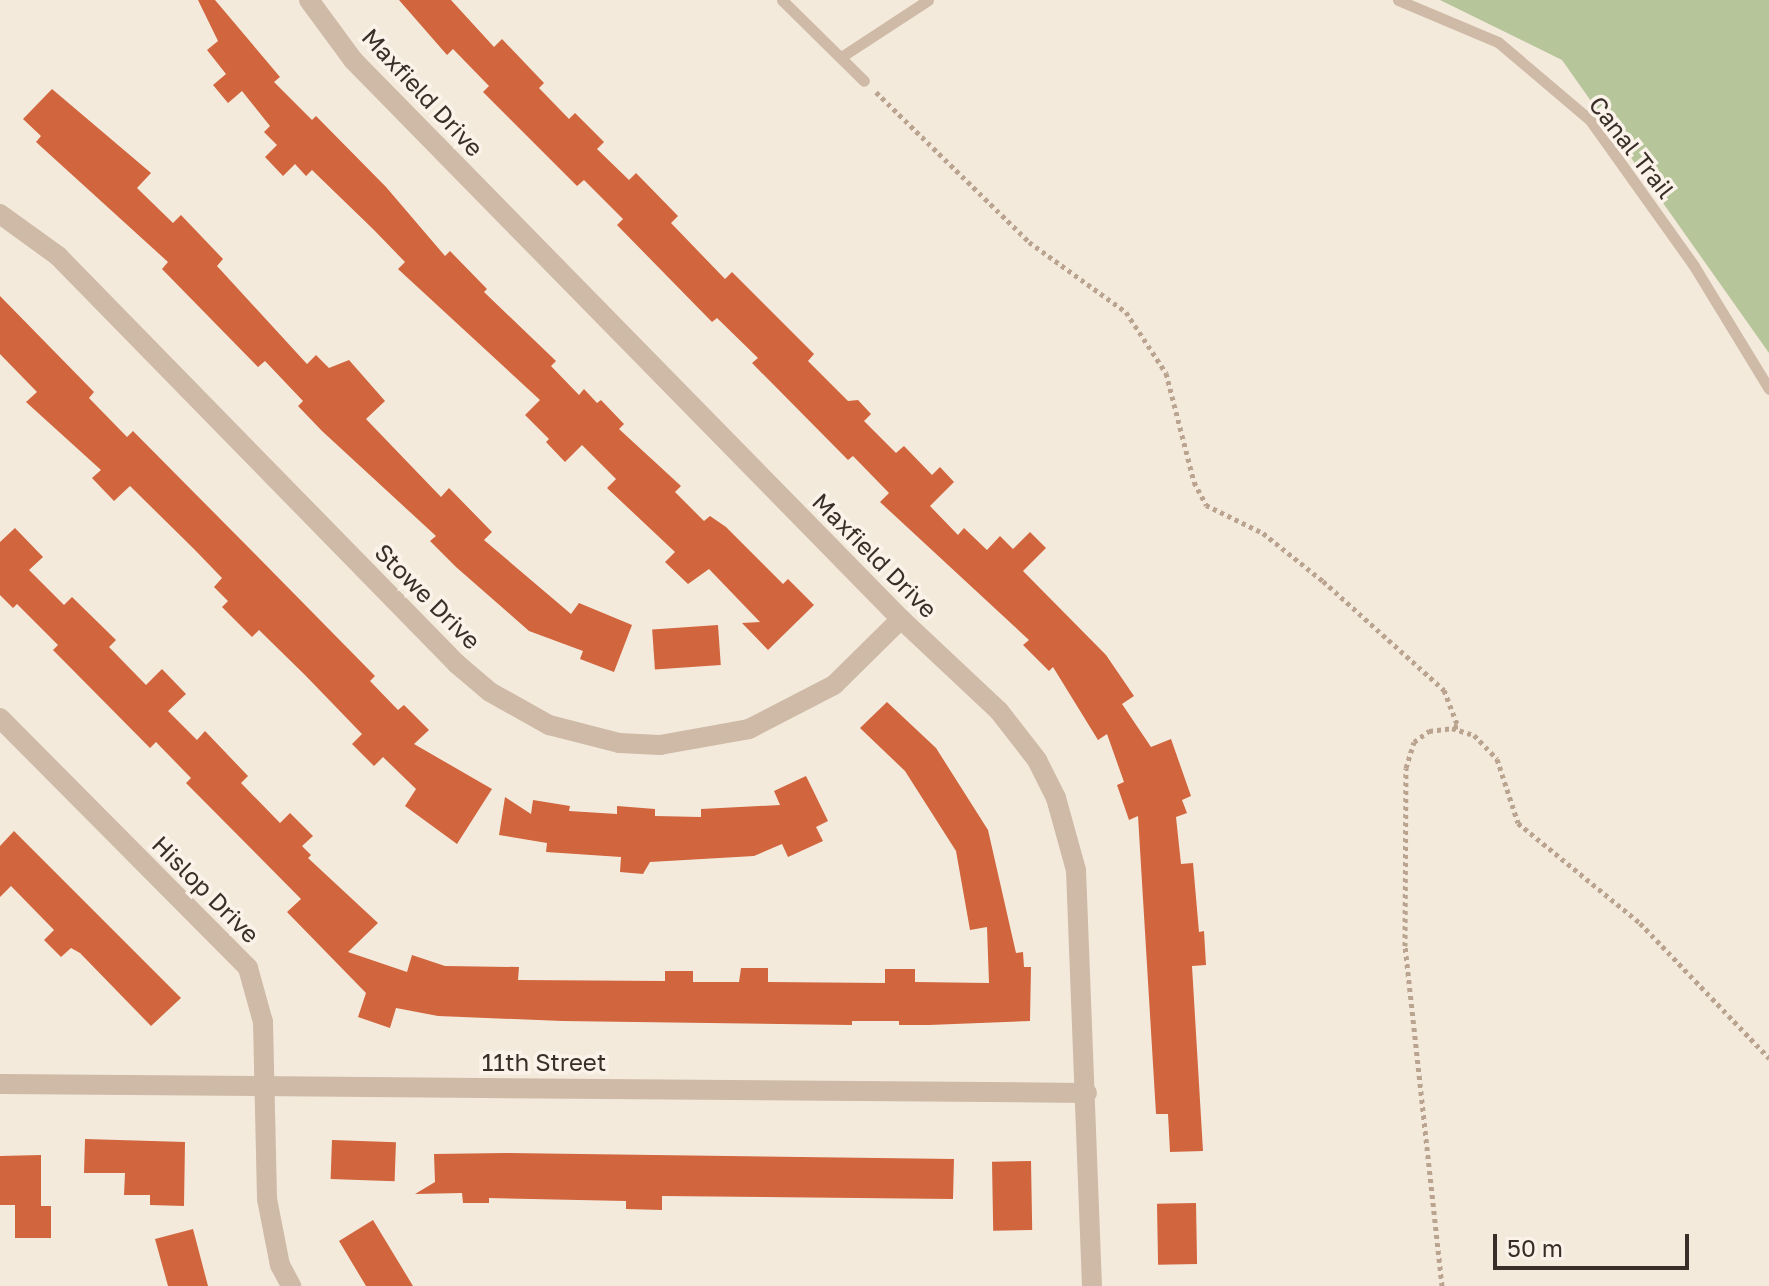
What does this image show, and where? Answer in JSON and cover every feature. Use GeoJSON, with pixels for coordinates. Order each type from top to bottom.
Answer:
{"type":"FeatureCollection","features":[{"type":"Feature","properties":{"kind":"street","name":"Maxfield Drive"},"geometry":{"type":"LineString","coordinates":[[309,0],[353,60],[901,619],[999,711],[1037,760],[1056,798],[1076,870],[1087,1093],[1092,1286]]}},
{"type":"Feature","properties":{"kind":"street","name":"Stowe Drive"},"geometry":{"type":"LineString","coordinates":[[0,214],[58,256],[457,664],[490,692],[549,725],[619,743],[660,745],[749,729],[834,685],[901,619]]}},
{"type":"Feature","properties":{"kind":"street","name":"Hislop Drive"},"geometry":{"type":"LineString","coordinates":[[0,718],[248,968],[263,1022],[267,1199],[280,1265],[291,1286]]}},
{"type":"Feature","properties":{"kind":"street","name":"11th Street"},"geometry":{"type":"LineString","coordinates":[[0,1084],[1087,1093]]}},
{"type":"Feature","properties":{"kind":"lane"},"geometry":{"type":"LineString","coordinates":[[782,0],[864,81]]}},
{"type":"Feature","properties":{"kind":"lane"},"geometry":{"type":"LineString","coordinates":[[841,57],[928,0]]}},
{"type":"Feature","properties":{"kind":"lane","name":"Canal Trail"},"geometry":{"type":"LineString","coordinates":[[1398,0],[1498,42],[1590,120],[1694,266],[1769,389]]}},
{"type":"Feature","properties":{"kind":"path"},"geometry":{"type":"LineString","coordinates":[[864,81],[1029,242],[1126,312],[1166,373],[1194,482],[1206,505],[1263,533],[1323,581],[1444,690],[1455,727]]}},
{"type":"Feature","properties":{"kind":"path"},"geometry":{"type":"LineString","coordinates":[[1442,1286],[1405,946],[1406,768],[1414,742],[1429,731],[1455,727],[1474,735],[1497,759],[1518,823],[1640,923],[1769,1058]]}},
{"type":"Feature","properties":{"kind":"green space"},"geometry":{"type":"Polygon","coordinates":[[[1440,0],[1769,0],[1769,353],[1562,60],[1440,0]]]}},
{"type":"Feature","properties":{"kind":"building"},"geometry":{"type":"Polygon","coordinates":[[[198,0],[215,0],[280,77],[274,82],[312,120],[316,116],[386,187],[445,256],[450,251],[487,289],[484,292],[556,361],[551,366],[579,395],[584,389],[597,403],[601,400],[624,424],[619,429],[681,486],[675,492],[704,521],[710,516],[726,527],[783,584],[788,579],[814,605],[768,650],[742,623],[760,622],[709,569],[688,584],[665,562],[675,552],[607,488],[616,479],[582,445],[565,462],[546,442],[549,439],[525,415],[540,400],[398,269],[405,262],[373,229],[312,170],[306,176],[295,164],[283,176],[265,157],[277,145],[264,132],[270,126],[242,91],[228,103],[213,85],[226,74],[207,50],[218,41],[198,0]]]}},
{"type":"Feature","properties":{"kind":"building"},"geometry":{"type":"Polygon","coordinates":[[[399,0],[451,0],[494,47],[502,39],[544,83],[539,88],[569,119],[575,113],[604,142],[597,149],[629,180],[636,173],[678,216],[671,223],[725,279],[732,272],[814,354],[808,361],[848,401],[858,400],[871,414],[864,421],[896,453],[904,446],[932,475],[940,467],[954,482],[930,506],[958,535],[964,528],[987,550],[1000,536],[1013,549],[1030,532],[1046,548],[1023,571],[1106,655],[1134,696],[1122,704],[1151,747],[1171,739],[1191,796],[1182,800],[1187,813],[1176,817],[1181,864],[1193,863],[1199,932],[1204,931],[1206,965],[1192,966],[1203,1151],[1170,1152],[1168,1114],[1156,1114],[1138,816],[1129,820],[1117,785],[1124,782],[1107,734],[1098,740],[1053,667],[1049,671],[1023,645],[1029,640],[880,502],[889,493],[853,456],[848,460],[752,363],[758,358],[717,318],[712,322],[617,225],[623,219],[584,180],[577,186],[483,92],[489,86],[453,49],[447,55],[399,0]]]}},
{"type":"Feature","properties":{"kind":"building"},"geometry":{"type":"Polygon","coordinates":[[[52,89],[151,173],[137,188],[173,223],[181,215],[223,259],[217,266],[307,364],[316,355],[329,368],[349,360],[385,401],[366,419],[441,497],[449,488],[492,532],[484,540],[571,614],[579,603],[632,625],[614,672],[580,659],[583,651],[529,631],[456,567],[430,541],[436,536],[322,431],[298,406],[303,401],[265,361],[258,367],[162,269],[168,262],[36,142],[41,136],[23,119],[52,89]]]}},
{"type":"Feature","properties":{"kind":"building"},"geometry":{"type":"Polygon","coordinates":[[[0,296],[94,392],[89,398],[127,437],[133,431],[375,676],[370,681],[398,710],[404,705],[429,730],[414,744],[492,789],[457,844],[405,806],[416,789],[383,757],[374,766],[352,744],[362,734],[305,675],[259,630],[252,637],[222,607],[228,601],[214,587],[222,578],[194,549],[130,486],[114,501],[92,478],[101,470],[26,402],[37,392],[0,354],[0,296]]]}},
{"type":"Feature","properties":{"kind":"building"},"geometry":{"type":"Polygon","coordinates":[[[15,528],[43,557],[29,570],[64,605],[72,597],[116,640],[109,647],[146,685],[162,669],[186,694],[168,711],[197,740],[205,731],[248,776],[241,783],[280,823],[290,813],[313,836],[302,846],[311,855],[308,858],[378,923],[348,952],[407,972],[412,955],[445,966],[519,967],[518,980],[665,981],[665,971],[693,971],[693,982],[739,982],[741,968],[768,968],[768,982],[885,983],[885,969],[915,969],[915,982],[989,983],[987,927],[970,930],[956,851],[905,771],[860,728],[887,702],[936,748],[988,830],[1016,953],[1023,952],[1024,967],[1031,967],[1030,1021],[899,1025],[899,1021],[852,1021],[852,1025],[562,1021],[438,1016],[396,1008],[390,1028],[358,1017],[366,993],[287,912],[301,899],[186,783],[191,778],[156,742],[150,748],[53,650],[58,645],[17,604],[13,608],[0,595],[0,542],[15,528]]]}},
{"type":"Feature","properties":{"kind":"building"},"geometry":{"type":"Polygon","coordinates":[[[718,625],[721,665],[655,670],[652,630],[718,625]]]}},
{"type":"Feature","properties":{"kind":"building"},"geometry":{"type":"Polygon","coordinates":[[[806,776],[828,821],[816,827],[823,841],[788,857],[782,844],[754,856],[650,862],[643,874],[620,872],[621,857],[546,852],[547,843],[499,835],[505,797],[531,814],[533,800],[570,806],[569,811],[617,814],[617,806],[655,809],[655,816],[701,817],[701,809],[780,805],[774,791],[806,776]]]}},
{"type":"Feature","properties":{"kind":"building"},"geometry":{"type":"Polygon","coordinates":[[[14,831],[181,998],[151,1026],[80,953],[71,948],[61,957],[44,940],[54,930],[11,886],[0,897],[0,846],[14,831]]]}},
{"type":"Feature","properties":{"kind":"building"},"geometry":{"type":"Polygon","coordinates":[[[85,1139],[185,1142],[184,1206],[150,1205],[150,1195],[124,1195],[125,1173],[84,1173],[85,1139]]]}},
{"type":"Feature","properties":{"kind":"building"},"geometry":{"type":"Polygon","coordinates":[[[332,1140],[396,1142],[395,1181],[331,1179],[332,1140]]]}},
{"type":"Feature","properties":{"kind":"building"},"geometry":{"type":"Polygon","coordinates":[[[434,1154],[954,1159],[953,1199],[662,1196],[662,1210],[626,1209],[626,1201],[489,1198],[489,1203],[463,1203],[462,1193],[415,1194],[435,1182],[434,1154]]]}},
{"type":"Feature","properties":{"kind":"building"},"geometry":{"type":"Polygon","coordinates":[[[41,1155],[41,1206],[51,1206],[51,1238],[15,1238],[15,1205],[0,1205],[0,1156],[41,1155]]]}},
{"type":"Feature","properties":{"kind":"building"},"geometry":{"type":"Polygon","coordinates":[[[1031,1161],[1032,1230],[993,1231],[992,1162],[1031,1161]]]}},
{"type":"Feature","properties":{"kind":"building"},"geometry":{"type":"Polygon","coordinates":[[[1196,1203],[1197,1264],[1158,1265],[1157,1204],[1196,1203]]]}},
{"type":"Feature","properties":{"kind":"building"},"geometry":{"type":"Polygon","coordinates":[[[373,1220],[413,1286],[366,1286],[339,1241],[373,1220]]]}},
{"type":"Feature","properties":{"kind":"building"},"geometry":{"type":"Polygon","coordinates":[[[193,1229],[208,1286],[168,1286],[155,1239],[193,1229]]]}}]}
